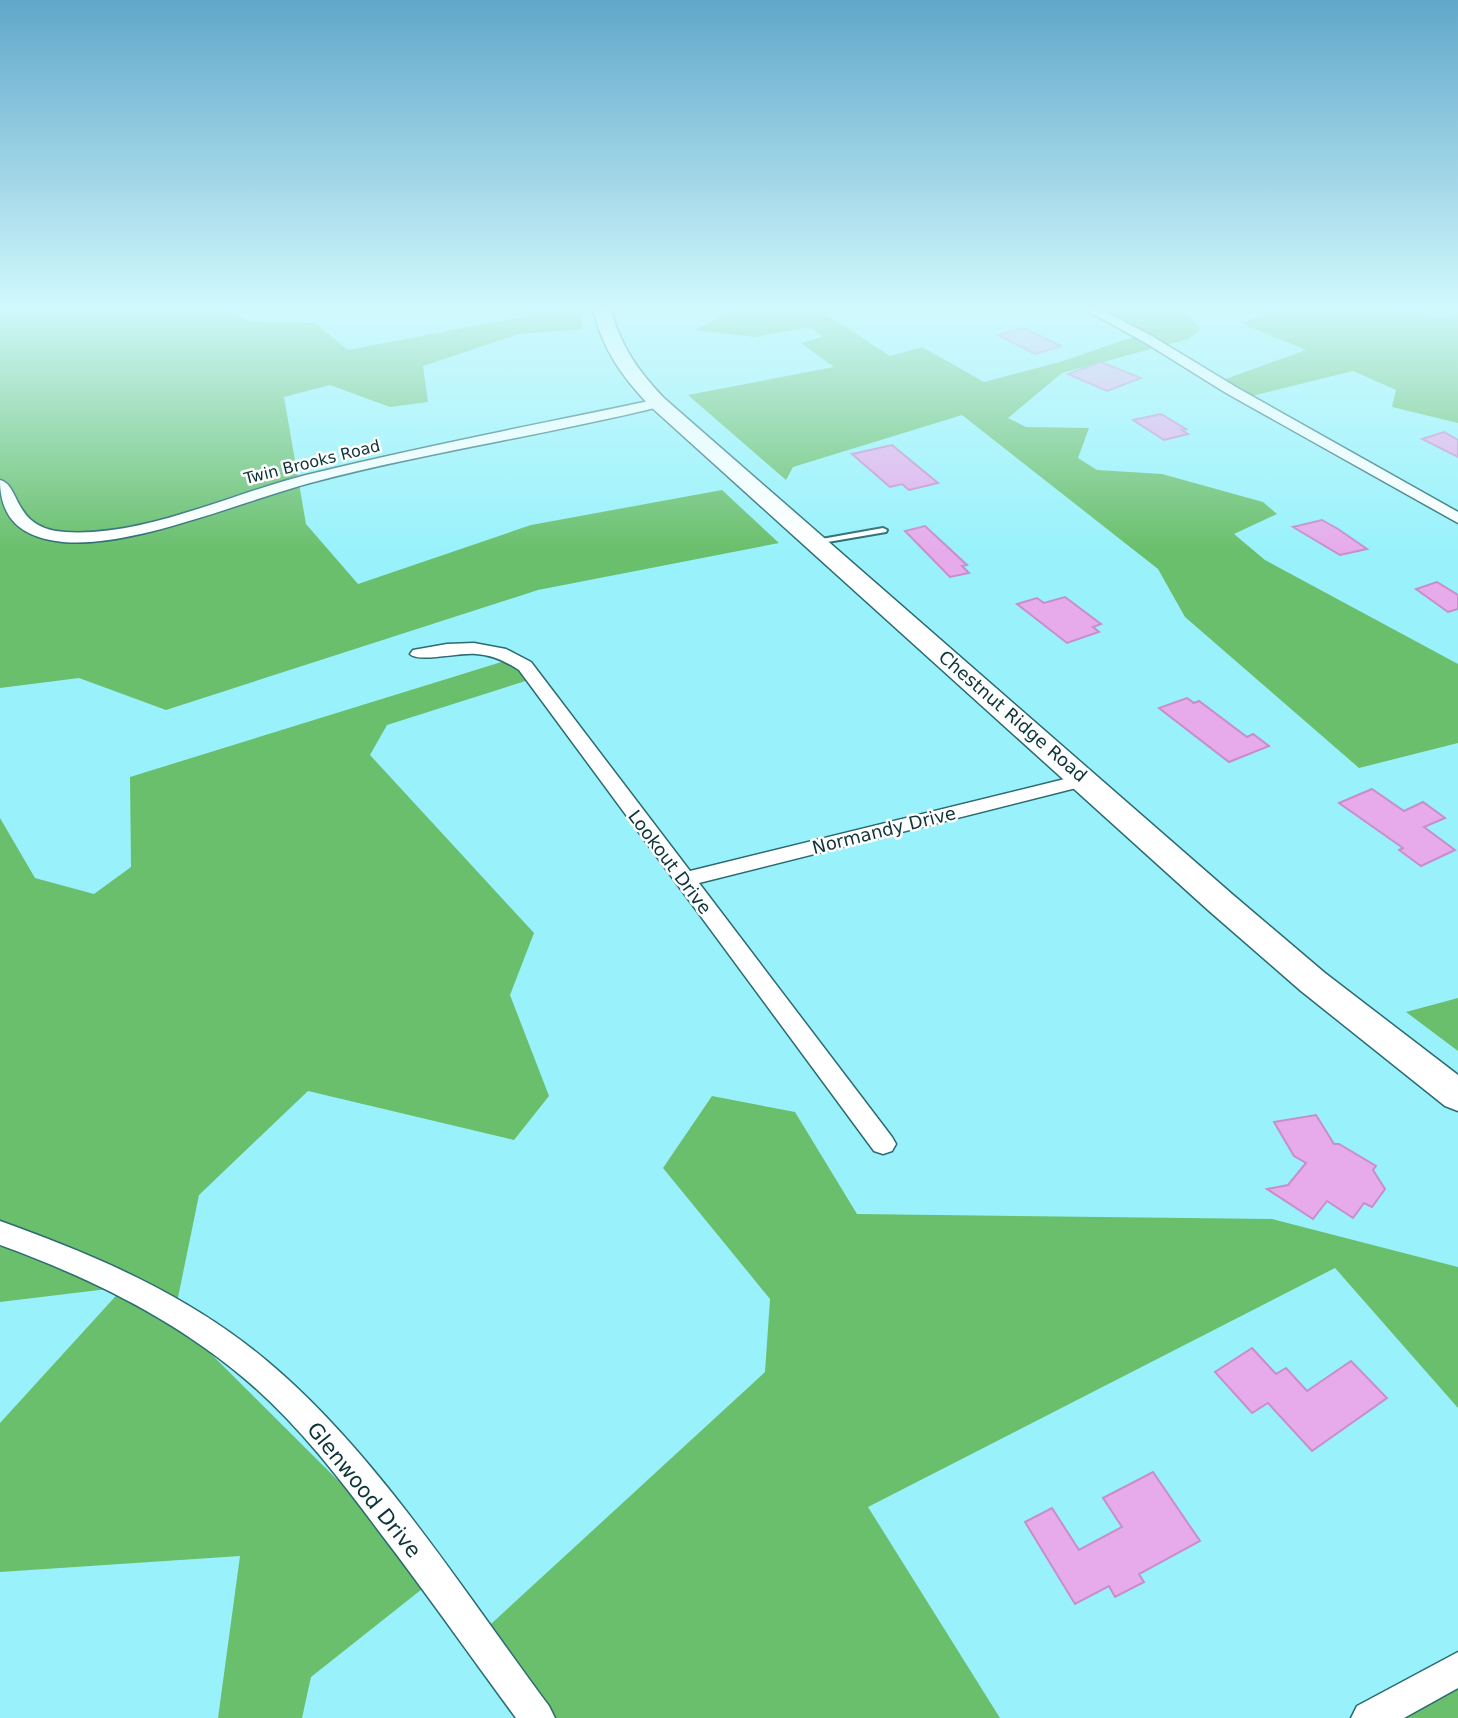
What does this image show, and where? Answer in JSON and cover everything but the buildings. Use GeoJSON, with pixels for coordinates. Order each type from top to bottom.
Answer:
{"type":"FeatureCollection","features":[{"type":"Feature","properties":{"kind":"main road","name":"Chestnut Ridge Road"},"geometry":{"type":"LineString","coordinates":[[645,389],[1313,982],[1458,1096]]}},
{"type":"Feature","properties":{"kind":"street"},"geometry":{"type":"LineString","coordinates":[[1230,389],[1458,518]]}},
{"type":"Feature","properties":{"kind":"street","name":"Twin Brooks Road"},"geometry":{"type":"LineString","coordinates":[[0,484],[19,519],[34,531],[64,537],[105,535],[150,526],[308,479],[658,403]]}},
{"type":"Feature","properties":{"kind":"street","name":"Lookout Drive"},"geometry":{"type":"LineString","coordinates":[[419,654],[449,648],[484,649],[500,652],[525,666],[883,1144]]}},
{"type":"Feature","properties":{"kind":"street","name":"Normandy Drive"},"geometry":{"type":"LineString","coordinates":[[683,880],[1085,780]]}},
{"type":"Feature","properties":{"kind":"street","name":"Glenwood Drive"},"geometry":{"type":"LineString","coordinates":[[0,1233],[66,1256],[132,1286],[195,1324],[256,1369],[314,1424],[358,1475],[537,1718]]}},
{"type":"Feature","properties":{"kind":"street"},"geometry":{"type":"LineString","coordinates":[[1369,1718],[1458,1668]]}},
{"type":"Feature","properties":{"kind":"lane"},"geometry":{"type":"LineString","coordinates":[[816,542],[883,530]]}},
{"type":"Feature","properties":{"kind":"green space"},"geometry":{"type":"Polygon","coordinates":[[[0,389],[314,389],[284,397],[306,524],[358,584],[531,525],[722,490],[779,543],[538,590],[166,710],[79,678],[0,688],[0,389]]]}},
{"type":"Feature","properties":{"kind":"green space"},"geometry":{"type":"Polygon","coordinates":[[[341,389],[426,389],[428,402],[390,407],[341,389]]]}},
{"type":"Feature","properties":{"kind":"green space"},"geometry":{"type":"Polygon","coordinates":[[[718,389],[1043,389],[1008,418],[1026,427],[1089,428],[1078,458],[1097,470],[1162,474],[1263,502],[1277,514],[1234,534],[1265,560],[1458,664],[1458,743],[1359,768],[1185,617],[1158,569],[962,415],[793,467],[786,480],[688,395],[718,389]]]}},
{"type":"Feature","properties":{"kind":"green space"},"geometry":{"type":"Polygon","coordinates":[[[1234,389],[1280,389],[1248,397],[1234,389]]]}},
{"type":"Feature","properties":{"kind":"green space"},"geometry":{"type":"Polygon","coordinates":[[[1458,389],[1458,423],[1392,407],[1396,390],[1458,389]]]}},
{"type":"Feature","properties":{"kind":"green space"},"geometry":{"type":"Polygon","coordinates":[[[508,660],[535,678],[387,725],[370,755],[534,933],[510,995],[549,1096],[514,1140],[308,1091],[199,1195],[174,1317],[436,1578],[311,1677],[302,1718],[218,1718],[240,1556],[0,1572],[0,1423],[124,1287],[0,1302],[0,818],[35,878],[94,894],[131,867],[130,777],[508,660]]]}},
{"type":"Feature","properties":{"kind":"green space"},"geometry":{"type":"Polygon","coordinates":[[[1458,998],[1458,1051],[1406,1012],[1458,998]]]}},
{"type":"Feature","properties":{"kind":"green space"},"geometry":{"type":"Polygon","coordinates":[[[712,1096],[795,1112],[857,1214],[1272,1219],[1458,1267],[1458,1408],[1335,1268],[868,1507],[1000,1718],[536,1718],[479,1635],[765,1372],[770,1299],[663,1168],[712,1096]]]}},
{"type":"Feature","properties":{"kind":"green space"},"geometry":{"type":"Polygon","coordinates":[[[1458,1669],[1458,1718],[1369,1718],[1458,1669]]]}}]}
